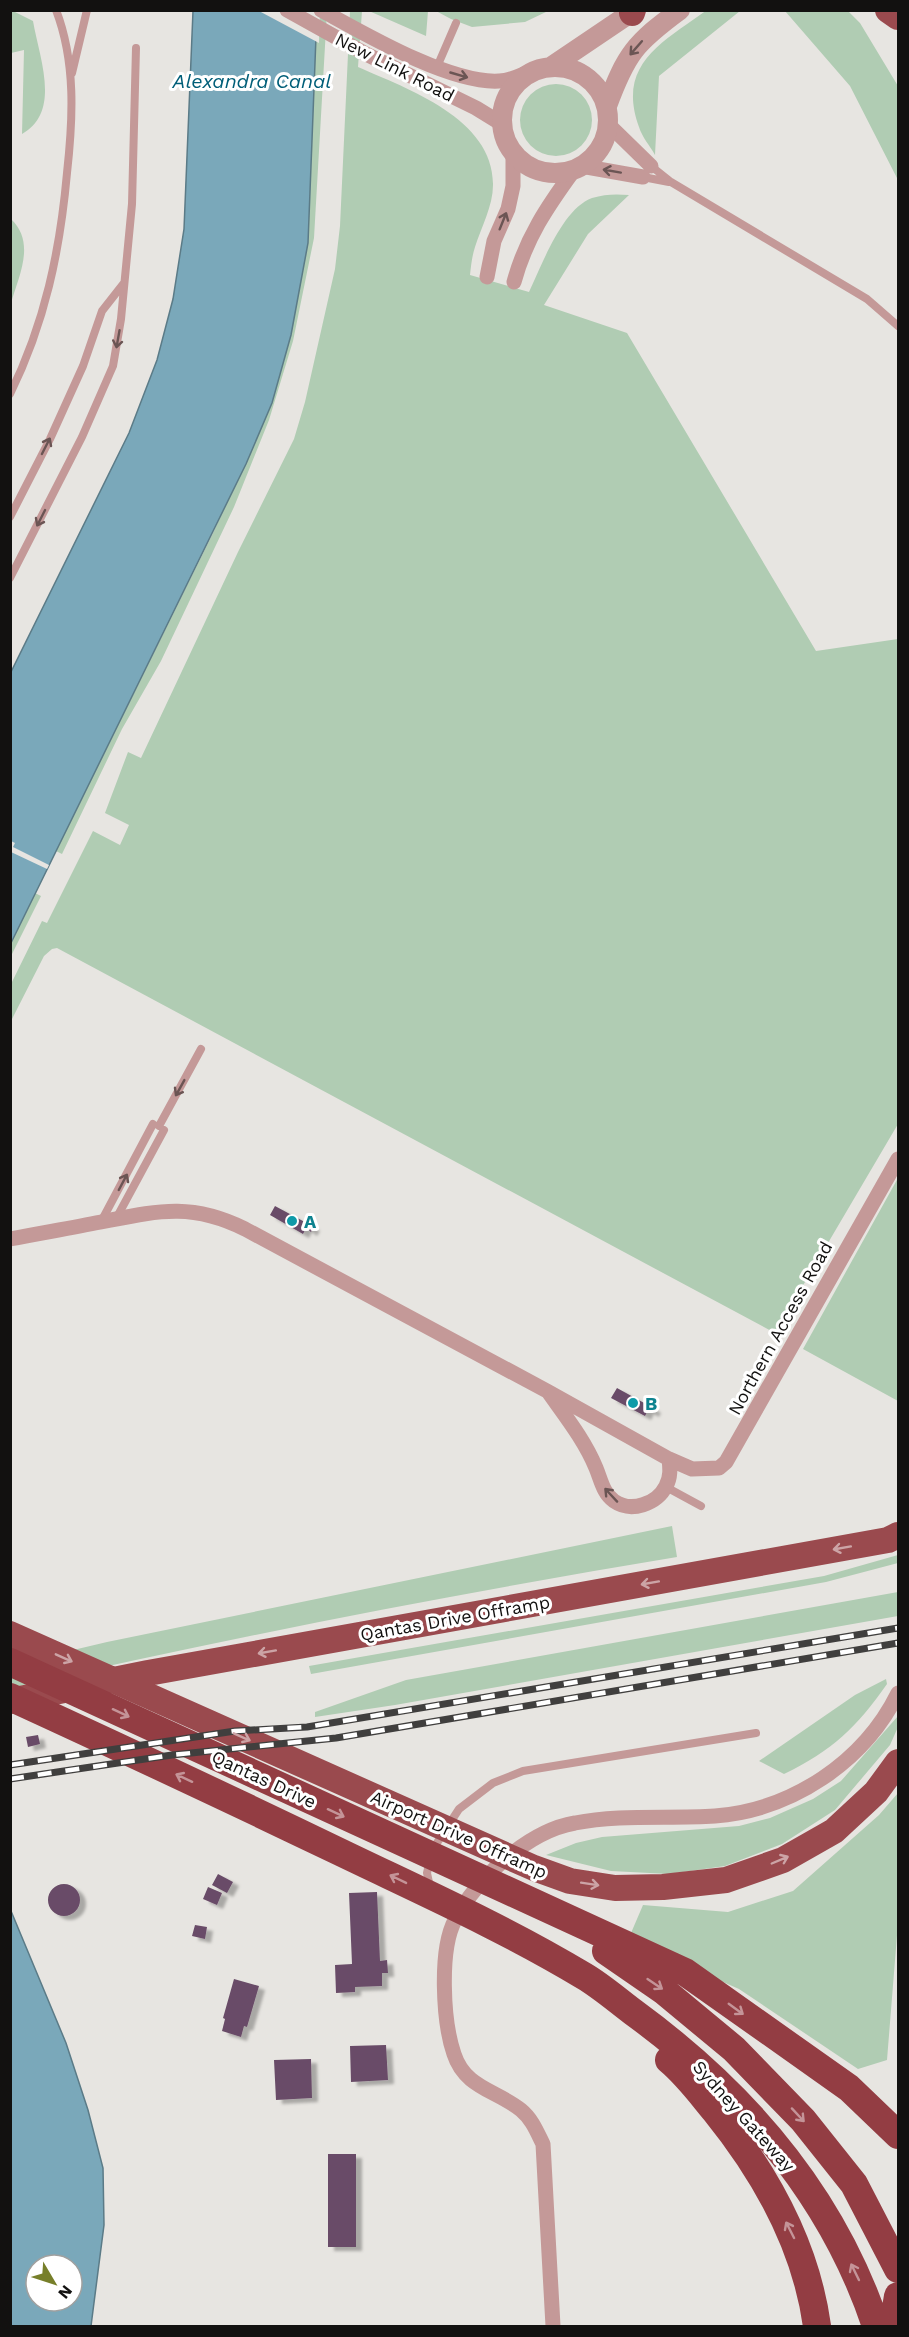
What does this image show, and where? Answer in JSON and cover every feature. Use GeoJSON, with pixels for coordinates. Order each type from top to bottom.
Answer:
{"type":"FeatureCollection","features":[{"type":"Feature","properties":{"kind":"highway"},"geometry":{"type":"LineString","coordinates":[[888,10],[898,14]]}},
{"type":"Feature","properties":{"kind":"highway","name":"Qantas Drive Offramp"},"geometry":{"type":"LineString","coordinates":[[10,1699],[877,1542],[898,1535]]}},
{"type":"Feature","properties":{"kind":"highway","name":"Airport Drive Offramp"},"geometry":{"type":"LineString","coordinates":[[10,1634],[534,1868],[570,1881],[615,1888],[663,1887],[726,1880],[783,1860],[834,1831],[876,1792],[898,1762]]}},
{"type":"Feature","properties":{"kind":"highway","name":"Qantas Drive"},"geometry":{"type":"LineString","coordinates":[[10,1662],[517,1896]]}},
{"type":"Feature","properties":{"kind":"highway","name":"Qantas Drive"},"geometry":{"type":"LineString","coordinates":[[10,1699],[488,1923]]}},
{"type":"Feature","properties":{"kind":"highway"},"geometry":{"type":"LineString","coordinates":[[517,1896],[685,1972],[849,2088],[898,2134]]}},
{"type":"Feature","properties":{"kind":"highway","name":"Sydney Gateway"},"geometry":{"type":"LineString","coordinates":[[517,1896],[603,1949],[664,1991],[734,2049],[803,2120],[854,2184],[898,2269]]}},
{"type":"Feature","properties":{"kind":"highway"},"geometry":{"type":"LineString","coordinates":[[488,1923],[595,1997],[685,2073],[737,2138],[765,2182],[796,2242],[818,2326]]}},
{"type":"Feature","properties":{"kind":"highway","name":"Sydney Gateway"},"geometry":{"type":"LineString","coordinates":[[488,1923],[586,1977],[668,2037],[714,2076],[781,2151],[827,2216],[864,2292],[876,2326]]}},
{"type":"Feature","properties":{"kind":"highway"},"geometry":{"type":"LineString","coordinates":[[893,2326],[898,2296]]}},
{"type":"Feature","properties":{"kind":"street","name":"New Link Road"},"geometry":{"type":"LineString","coordinates":[[287,10],[366,54],[476,108],[502,124],[503,109],[508,94],[519,80],[543,68],[633,11]]}},
{"type":"Feature","properties":{"kind":"street","name":"New Link Road"},"geometry":{"type":"LineString","coordinates":[[321,10],[367,35],[464,77],[499,81],[543,68]]}},
{"type":"Feature","properties":{"kind":"street"},"geometry":{"type":"LineString","coordinates":[[514,282],[530,237],[578,168],[593,157],[604,142],[608,115],[624,62],[651,32],[680,10]]}},
{"type":"Feature","properties":{"kind":"street"},"geometry":{"type":"LineString","coordinates":[[543,68],[570,68],[587,76],[599,87],[608,115],[647,172]]}},
{"type":"Feature","properties":{"kind":"street"},"geometry":{"type":"LineString","coordinates":[[502,124],[505,139],[513,152],[524,163],[537,170],[552,173],[578,168],[647,172]]}},
{"type":"Feature","properties":{"kind":"street"},"geometry":{"type":"LineString","coordinates":[[487,277],[494,242],[508,209],[513,186],[513,152]]}},
{"type":"Feature","properties":{"kind":"street","name":"Northern Access Road"},"geometry":{"type":"LineString","coordinates":[[10,1239],[156,1211],[174,1210],[224,1219],[547,1390],[669,1459],[692,1469],[719,1468],[726,1462],[898,1159]]}},
{"type":"Feature","properties":{"kind":"street"},"geometry":{"type":"LineString","coordinates":[[547,1390],[590,1454],[604,1488],[615,1501],[624,1506],[640,1506],[655,1499],[666,1487],[670,1470],[669,1459]]}},
{"type":"Feature","properties":{"kind":"street"},"geometry":{"type":"LineString","coordinates":[[553,2326],[543,2144],[535,2126],[521,2110],[461,2072],[453,2053],[444,1994],[447,1916],[500,1865],[542,1834],[574,1823],[717,1815],[754,1809],[792,1796],[828,1775],[854,1754],[891,1707],[898,1693]]}},
{"type":"Feature","properties":{"kind":"lane"},"geometry":{"type":"LineString","coordinates":[[10,393],[27,361],[60,244],[71,132],[71,79],[67,50],[56,10]]}},
{"type":"Feature","properties":{"kind":"lane"},"geometry":{"type":"LineString","coordinates":[[71,79],[87,10]]}},
{"type":"Feature","properties":{"kind":"lane"},"geometry":{"type":"LineString","coordinates":[[437,67],[456,23]]}},
{"type":"Feature","properties":{"kind":"lane"},"geometry":{"type":"LineString","coordinates":[[10,578],[82,438],[113,366],[121,320],[132,204],[136,48]]}},
{"type":"Feature","properties":{"kind":"lane"},"geometry":{"type":"LineString","coordinates":[[647,172],[671,182],[867,299],[898,326]]}},
{"type":"Feature","properties":{"kind":"lane"},"geometry":{"type":"LineString","coordinates":[[647,172],[671,182]]}},
{"type":"Feature","properties":{"kind":"lane"},"geometry":{"type":"LineString","coordinates":[[10,517],[50,439],[83,366],[102,311],[125,281]]}},
{"type":"Feature","properties":{"kind":"lane"},"geometry":{"type":"LineString","coordinates":[[109,1220],[201,1049]]}},
{"type":"Feature","properties":{"kind":"lane"},"geometry":{"type":"LineString","coordinates":[[109,1220],[159,1127]]}},
{"type":"Feature","properties":{"kind":"lane"},"geometry":{"type":"LineString","coordinates":[[666,1487],[701,1506]]}},
{"type":"Feature","properties":{"kind":"lane"},"geometry":{"type":"LineString","coordinates":[[447,1916],[431,1889],[427,1873],[432,1849],[459,1809],[493,1783],[522,1771],[756,1733]]}},
{"type":"Feature","properties":{"kind":"green space"},"geometry":{"type":"Polygon","coordinates":[[[11,10],[33,21],[45,83],[45,98],[41,112],[34,124],[22,134],[24,50],[11,53],[11,10]]]}},
{"type":"Feature","properties":{"kind":"green space"},"geometry":{"type":"Polygon","coordinates":[[[707,10],[740,11],[659,76],[655,155],[640,131],[634,105],[634,87],[639,71],[660,44],[707,10]]]}},
{"type":"Feature","properties":{"kind":"green space"},"geometry":{"type":"Polygon","coordinates":[[[317,11],[327,11],[314,238],[293,341],[269,420],[234,507],[161,661],[122,729],[62,854],[56,851],[214,531],[272,403],[291,334],[308,243],[317,11]]]}},
{"type":"Feature","properties":{"kind":"green space"},"geometry":{"type":"Polygon","coordinates":[[[350,11],[362,11],[358,67],[400,85],[445,110],[464,124],[479,142],[490,162],[492,193],[489,209],[474,250],[470,275],[529,292],[562,225],[581,204],[601,196],[629,195],[588,234],[544,305],[627,333],[816,651],[898,639],[898,1124],[775,1333],[57,948],[44,956],[11,1021],[11,984],[42,921],[47,923],[93,831],[120,845],[129,825],[105,813],[128,752],[141,758],[294,439],[305,402],[335,269],[340,226],[350,11]]]}},
{"type":"Feature","properties":{"kind":"green space"},"geometry":{"type":"Polygon","coordinates":[[[369,11],[428,11],[426,36],[369,11]]]}},
{"type":"Feature","properties":{"kind":"green space"},"geometry":{"type":"Polygon","coordinates":[[[436,11],[548,11],[525,22],[472,27],[436,11]]]}},
{"type":"Feature","properties":{"kind":"green space"},"geometry":{"type":"Polygon","coordinates":[[[785,11],[848,11],[860,23],[898,86],[898,180],[850,86],[785,11]]]}},
{"type":"Feature","properties":{"kind":"green space"},"geometry":{"type":"Polygon","coordinates":[[[563,84],[582,94],[590,106],[592,120],[590,134],[582,146],[570,154],[549,156],[530,146],[522,134],[520,113],[530,94],[542,86],[563,84]]]}},
{"type":"Feature","properties":{"kind":"green space"},"geometry":{"type":"Polygon","coordinates":[[[11,219],[19,228],[24,249],[21,270],[11,303],[11,219]]]}},
{"type":"Feature","properties":{"kind":"green space"},"geometry":{"type":"Polygon","coordinates":[[[35,893],[41,896],[11,956],[11,942],[35,893]]]}},
{"type":"Feature","properties":{"kind":"green space"},"geometry":{"type":"Polygon","coordinates":[[[898,1178],[898,1401],[803,1349],[898,1178]]]}},
{"type":"Feature","properties":{"kind":"green space"},"geometry":{"type":"Polygon","coordinates":[[[672,1526],[677,1557],[343,1617],[11,1688],[10,1665],[107,1642],[672,1526]]]}},
{"type":"Feature","properties":{"kind":"green space"},"geometry":{"type":"Polygon","coordinates":[[[898,1555],[898,1563],[826,1582],[311,1674],[309,1666],[824,1576],[898,1555]]]}},
{"type":"Feature","properties":{"kind":"green space"},"geometry":{"type":"Polygon","coordinates":[[[898,1592],[898,1616],[395,1705],[315,1717],[315,1712],[406,1680],[898,1592]]]}},
{"type":"Feature","properties":{"kind":"green space"},"geometry":{"type":"Polygon","coordinates":[[[886,1679],[887,1684],[865,1713],[830,1747],[784,1774],[759,1761],[855,1695],[886,1679]]]}},
{"type":"Feature","properties":{"kind":"green space"},"geometry":{"type":"Polygon","coordinates":[[[898,1716],[898,1727],[890,1745],[835,1810],[782,1844],[725,1866],[669,1874],[611,1871],[546,1855],[576,1843],[602,1837],[739,1826],[770,1818],[813,1799],[841,1781],[898,1716]]]}},
{"type":"Feature","properties":{"kind":"green space"},"geometry":{"type":"Polygon","coordinates":[[[898,1793],[898,1923],[887,2060],[858,2069],[739,1989],[628,1940],[643,1905],[728,1912],[793,1891],[879,1815],[898,1793]]]}},
{"type":"Feature","properties":{"kind":"water","name":"Alexandra Canal"},"geometry":{"type":"Polygon","coordinates":[[[193,11],[317,11],[308,243],[291,335],[272,403],[246,464],[11,943],[11,672],[129,433],[157,360],[173,299],[184,229],[193,11]]]}},
{"type":"Feature","properties":{"kind":"water"},"geometry":{"type":"Polygon","coordinates":[[[11,1911],[66,2043],[88,2110],[103,2168],[104,2225],[91,2326],[11,2326],[11,1911]]]}},
{"type":"Feature","properties":{"kind":"pier"},"geometry":{"type":"Polygon","coordinates":[[[320,10],[319,43],[259,11],[320,10]]]}},
{"type":"Feature","properties":{"kind":"pier"},"geometry":{"type":"Polygon","coordinates":[[[11,841],[15,843],[13,847],[49,865],[47,869],[11,852],[11,841]]]}},
{"type":"Feature","properties":{"kind":"building","name":"A"},"geometry":{"type":"Polygon","coordinates":[[[275,1206],[314,1227],[311,1232],[306,1228],[303,1234],[270,1215],[275,1206]]]}},
{"type":"Feature","properties":{"kind":"building","name":"B"},"geometry":{"type":"Polygon","coordinates":[[[617,1388],[655,1409],[653,1413],[648,1410],[645,1416],[611,1398],[617,1388]]]}},
{"type":"Feature","properties":{"kind":"building"},"geometry":{"type":"Polygon","coordinates":[[[38,1735],[40,1744],[28,1747],[26,1737],[38,1735]]]}},
{"type":"Feature","properties":{"kind":"building"},"geometry":{"type":"Polygon","coordinates":[[[218,1874],[233,1882],[227,1893],[212,1885],[218,1874]]]}},
{"type":"Feature","properties":{"kind":"building"},"geometry":{"type":"Polygon","coordinates":[[[64,1884],[75,1889],[80,1900],[75,1911],[64,1916],[53,1911],[48,1900],[53,1889],[64,1884]]]}},
{"type":"Feature","properties":{"kind":"building"},"geometry":{"type":"Polygon","coordinates":[[[208,1887],[222,1893],[217,1905],[203,1899],[208,1887]]]}},
{"type":"Feature","properties":{"kind":"building"},"geometry":{"type":"Polygon","coordinates":[[[377,1892],[380,1961],[387,1960],[388,1973],[382,1973],[382,1986],[355,1987],[355,1992],[336,1993],[335,1965],[352,1964],[349,1893],[377,1892]]]}},
{"type":"Feature","properties":{"kind":"building"},"geometry":{"type":"Polygon","coordinates":[[[195,1925],[207,1927],[205,1939],[192,1936],[195,1925]]]}},
{"type":"Feature","properties":{"kind":"building"},"geometry":{"type":"Polygon","coordinates":[[[234,1979],[259,1986],[247,2027],[244,2026],[241,2037],[222,2031],[225,2019],[223,2018],[234,1979]]]}},
{"type":"Feature","properties":{"kind":"building"},"geometry":{"type":"Polygon","coordinates":[[[386,2045],[388,2080],[351,2082],[350,2046],[386,2045]]]}},
{"type":"Feature","properties":{"kind":"building"},"geometry":{"type":"Polygon","coordinates":[[[311,2059],[312,2098],[276,2100],[274,2060],[311,2059]]]}},
{"type":"Feature","properties":{"kind":"building"},"geometry":{"type":"Polygon","coordinates":[[[328,2154],[356,2154],[356,2247],[328,2247],[328,2154]]]}},
{"type":"Feature","properties":{"kind":"railway"},"geometry":{"type":"LineString","coordinates":[[10,1765],[235,1731],[307,1727],[898,1628]]}},
{"type":"Feature","properties":{"kind":"railway"},"geometry":{"type":"LineString","coordinates":[[10,1779],[172,1755],[336,1738],[898,1643]]}},
{"type":"Feature","properties":{"kind":"place","name":"A"},"geometry":{"type":"Point","coordinates":[292,1221]}},
{"type":"Feature","properties":{"kind":"place","name":"B"},"geometry":{"type":"Point","coordinates":[633,1403]}}]}
